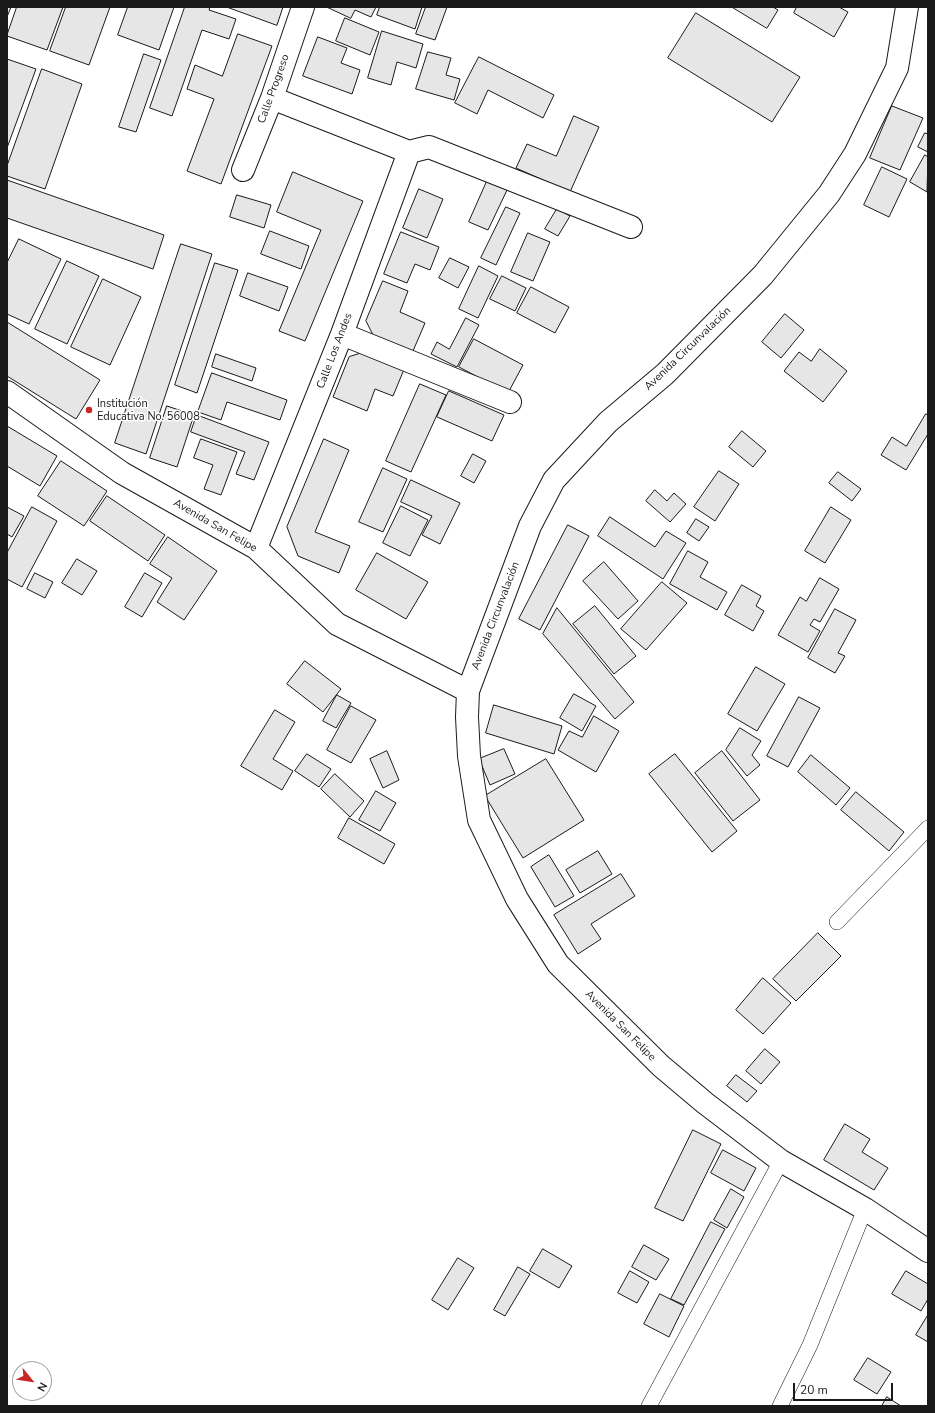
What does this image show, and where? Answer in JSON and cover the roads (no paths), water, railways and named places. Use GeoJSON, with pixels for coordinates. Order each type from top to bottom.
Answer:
{"type":"FeatureCollection","features":[{"type":"Feature","properties":{"kind":"street","name":"Calle Progreso"},"geometry":{"type":"LineString","coordinates":[[243,170],[272,98],[303,7]]}},
{"type":"Feature","properties":{"kind":"street","name":"Avenida Circunvalación"},"geometry":{"type":"LineString","coordinates":[[468,691],[530,526],[554,480],[608,422],[665,374],[762,275],[829,194],[855,154],[897,68],[907,7]]}},
{"type":"Feature","properties":{"kind":"street"},"geometry":{"type":"LineString","coordinates":[[272,98],[409,152],[429,146],[631,228]]}},
{"type":"Feature","properties":{"kind":"street","name":"Calle Los Andes"},"geometry":{"type":"LineString","coordinates":[[256,548],[342,334],[409,152]]}},
{"type":"Feature","properties":{"kind":"street"},"geometry":{"type":"LineString","coordinates":[[342,334],[510,402]]}},
{"type":"Feature","properties":{"kind":"street","name":"Avenida San Felipe"},"geometry":{"type":"LineString","coordinates":[[7,392],[122,473],[256,548],[337,624],[468,691],[467,717],[469,756],[480,820],[517,899],[558,964],[661,1066],[705,1103],[781,1161],[865,1209],[928,1251]]}},
{"type":"Feature","properties":{"kind":"lane"},"geometry":{"type":"LineString","coordinates":[[837,922],[928,828]]}},
{"type":"Feature","properties":{"kind":"lane"},"geometry":{"type":"LineString","coordinates":[[648,1406],[781,1161]]}},
{"type":"Feature","properties":{"kind":"lane"},"geometry":{"type":"LineString","coordinates":[[780,1406],[810,1345],[865,1209]]}},
{"type":"Feature","properties":{"kind":"place","name":"Institución Educativa No. 56008"},"geometry":{"type":"Point","coordinates":[89,410]}}]}
